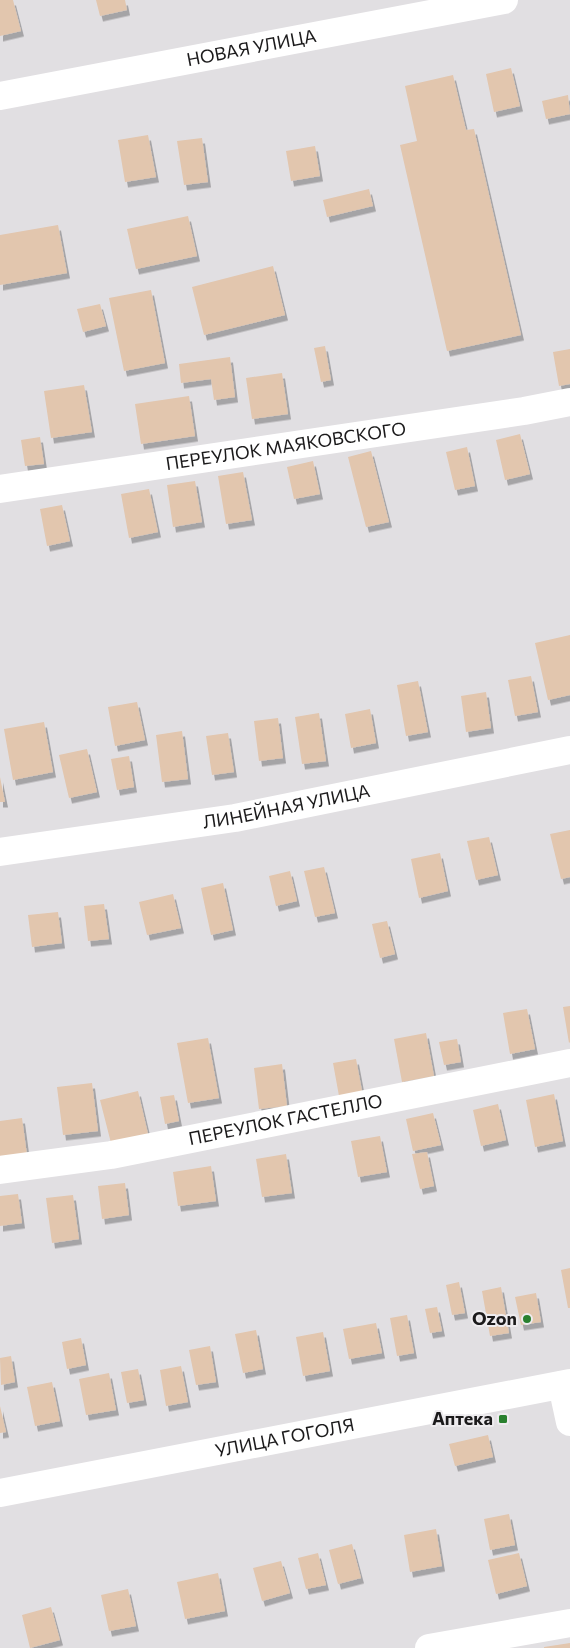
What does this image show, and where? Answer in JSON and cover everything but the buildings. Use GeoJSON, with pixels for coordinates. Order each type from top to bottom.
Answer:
{"type":"FeatureCollection","features":[{"type":"Feature","properties":{"kind":"street","name":"НОВАЯ УЛИЦА"},"geometry":{"type":"LineString","coordinates":[[0,96],[504,0]]}},
{"type":"Feature","properties":{"kind":"street","name":"ПЕРЕУЛОК МАЯКОВСКОГО"},"geometry":{"type":"LineString","coordinates":[[0,489],[524,411],[570,402]]}},
{"type":"Feature","properties":{"kind":"street","name":"ЛИНЕЙНАЯ УЛИЦА"},"geometry":{"type":"LineString","coordinates":[[0,852],[235,818],[570,750]]}},
{"type":"Feature","properties":{"kind":"street","name":"ПЕРЕУЛОК ГАСТЕЛЛО"},"geometry":{"type":"LineString","coordinates":[[0,1170],[111,1155],[570,1063]]}},
{"type":"Feature","properties":{"kind":"street"},"geometry":{"type":"LineString","coordinates":[[566,1384],[570,1422]]}},
{"type":"Feature","properties":{"kind":"street","name":"УЛИЦА ГОГОЛЯ"},"geometry":{"type":"LineString","coordinates":[[0,1493],[566,1384]]}},
{"type":"Feature","properties":{"kind":"street"},"geometry":{"type":"LineString","coordinates":[[429,1648],[570,1623]]}},
{"type":"Feature","properties":{"kind":"place","name":"Ozon"},"geometry":{"type":"Point","coordinates":[527,1319]}},
{"type":"Feature","properties":{"kind":"place","name":"Аптека"},"geometry":{"type":"Point","coordinates":[503,1419]}}]}
